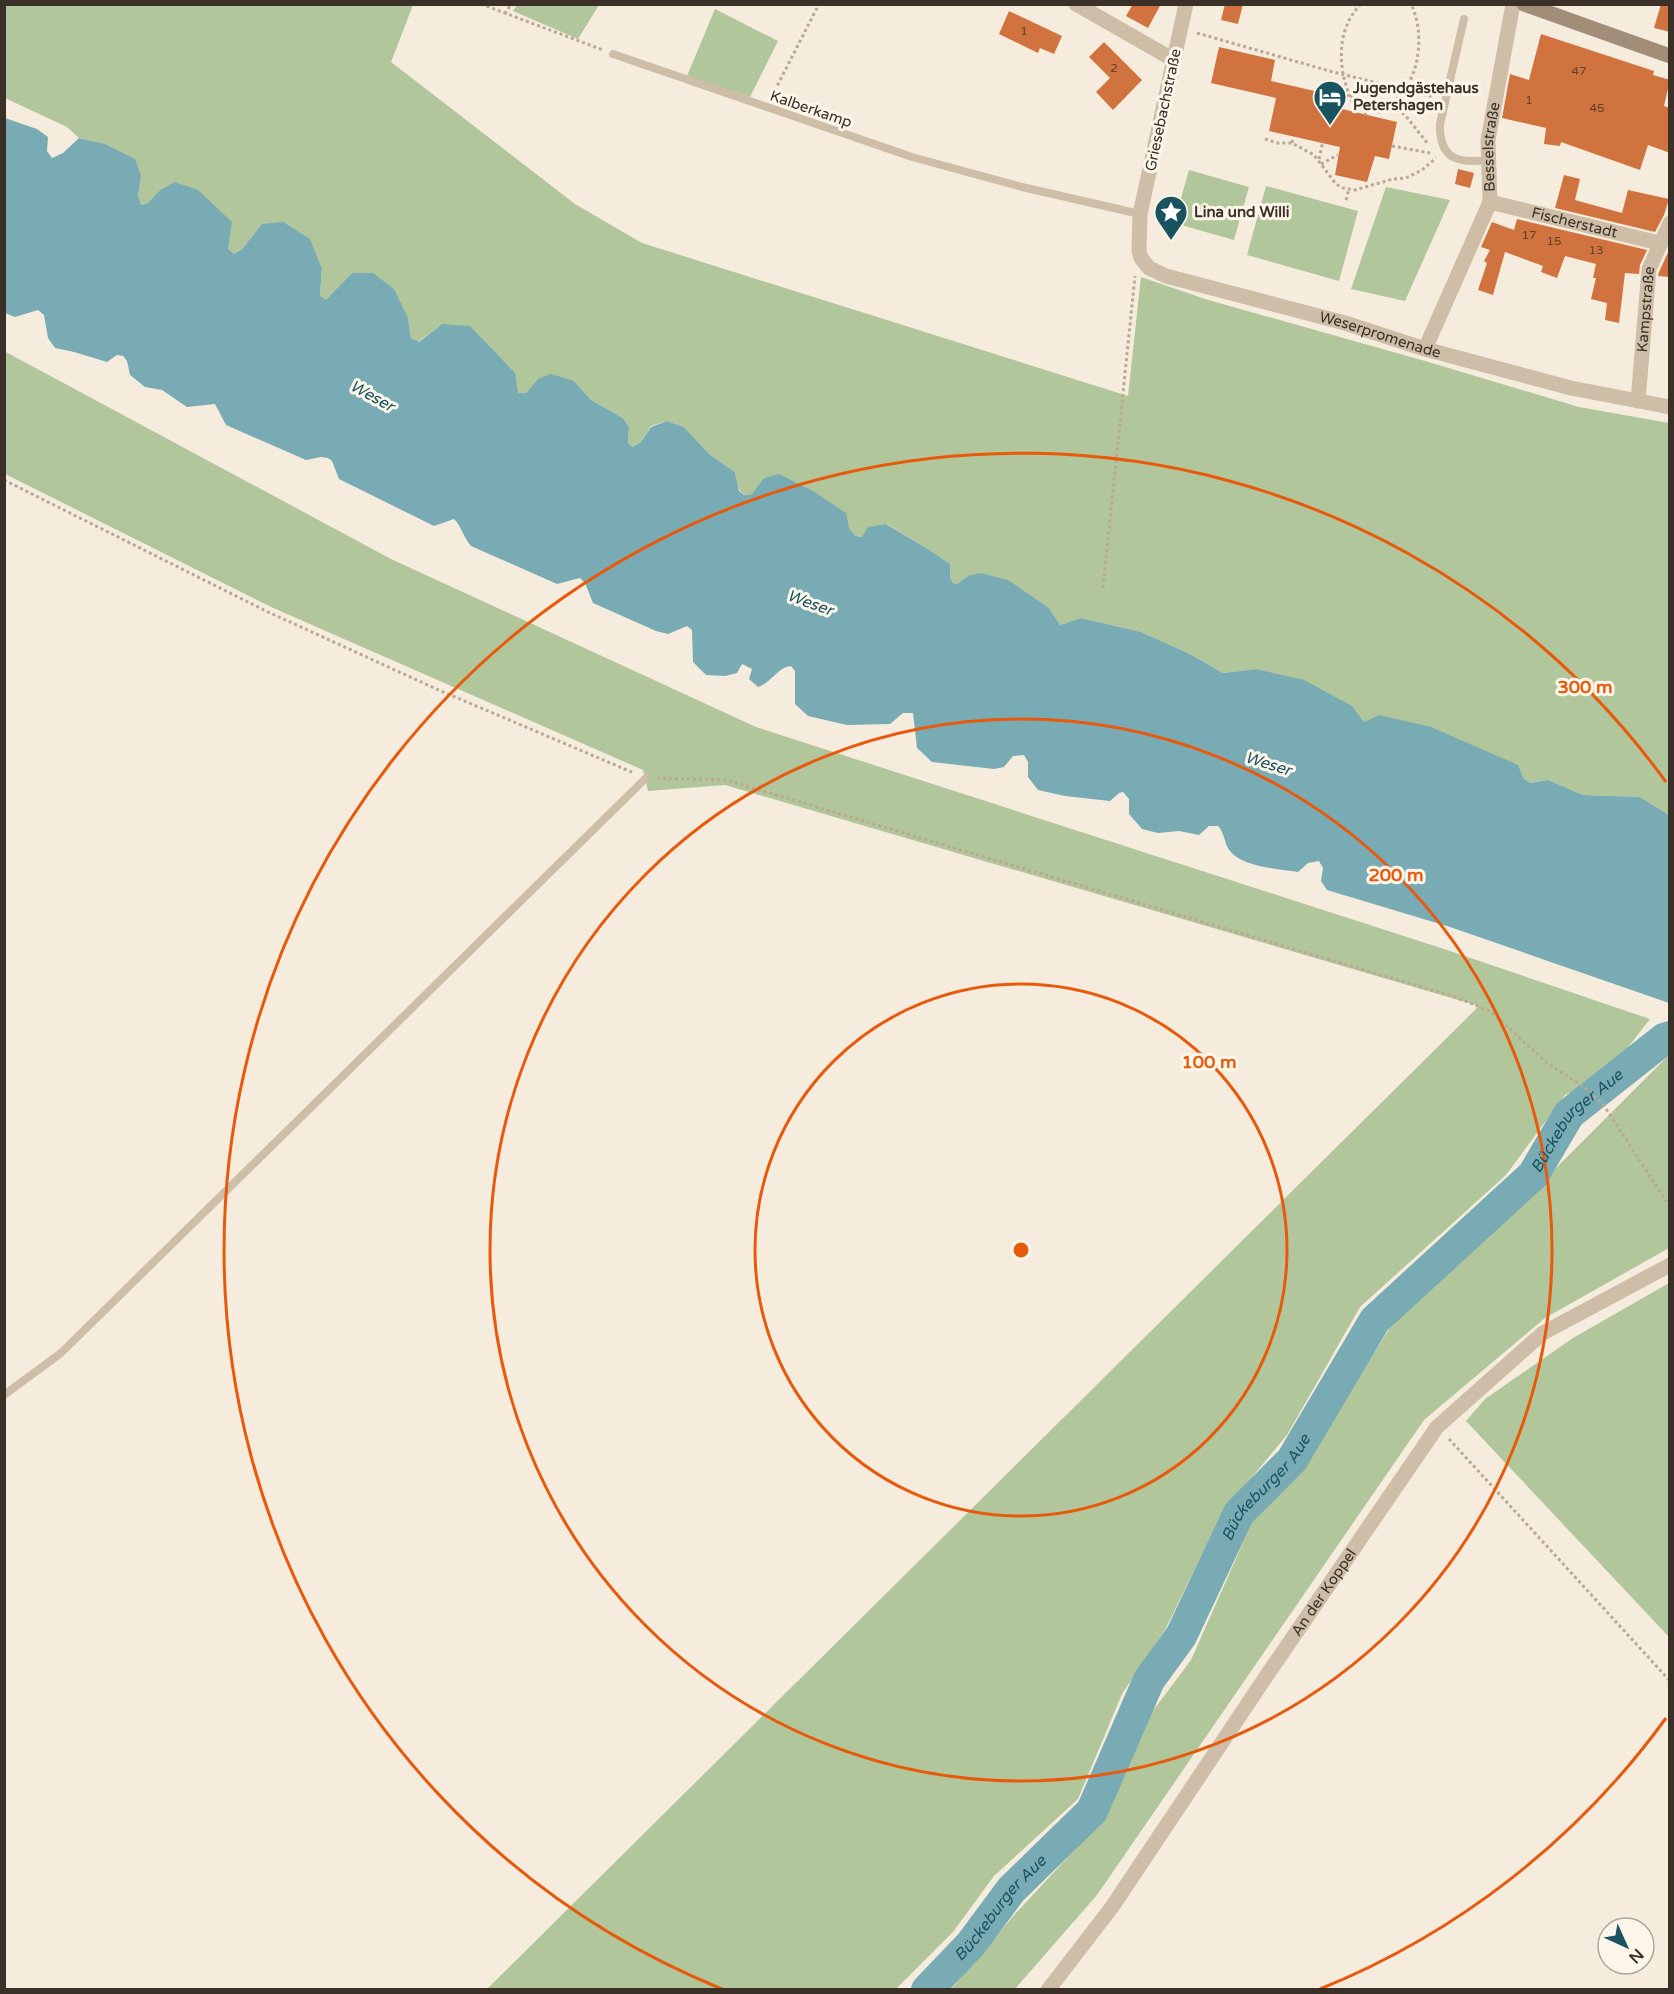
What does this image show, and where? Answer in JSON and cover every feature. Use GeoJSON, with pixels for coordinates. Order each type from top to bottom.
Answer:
{"type":"FeatureCollection","features":[{"type":"Feature","properties":{"kind":"street"},"geometry":{"type":"LineString","coordinates":[[1076,4],[1174,60]]}},
{"type":"Feature","properties":{"kind":"street","name":"Griesebachstraße"},"geometry":{"type":"LineString","coordinates":[[1140,214],[1186,4]]}},
{"type":"Feature","properties":{"kind":"street","name":"Besselstraße"},"geometry":{"type":"LineString","coordinates":[[1425,350],[1490,202],[1488,140],[1513,4]]}},
{"type":"Feature","properties":{"kind":"street"},"geometry":{"type":"LineString","coordinates":[[1524,4],[1670,56]]}},
{"type":"Feature","properties":{"kind":"street","name":"Fischerstadt"},"geometry":{"type":"LineString","coordinates":[[1490,202],[1659,243]]}},
{"type":"Feature","properties":{"kind":"street"},"geometry":{"type":"LineString","coordinates":[[1140,214],[1139,251],[1141,258]]}},
{"type":"Feature","properties":{"kind":"street","name":"Kampstraße"},"geometry":{"type":"LineString","coordinates":[[1638,401],[1649,269],[1670,223]]}},
{"type":"Feature","properties":{"kind":"street","name":"Weserpromenade"},"geometry":{"type":"LineString","coordinates":[[1141,258],[1149,268],[1166,276],[1346,323],[1425,350],[1571,388],[1670,407]]}},
{"type":"Feature","properties":{"kind":"street","name":"An der Koppel"},"geometry":{"type":"LineString","coordinates":[[1048,1989],[1112,1907],[1437,1427],[1543,1333],[1670,1265]]}},
{"type":"Feature","properties":{"kind":"lane"},"geometry":{"type":"LineString","coordinates":[[1464,19],[1440,124],[1440,136],[1443,147],[1449,155],[1460,161],[1488,160]]}},
{"type":"Feature","properties":{"kind":"lane","name":"Kalberkamp"},"geometry":{"type":"LineString","coordinates":[[613,54],[912,157],[1022,188],[1140,214]]}},
{"type":"Feature","properties":{"kind":"lane"},"geometry":{"type":"LineString","coordinates":[[4,1395],[61,1353],[646,778]]}},
{"type":"Feature","properties":{"kind":"path"},"geometry":{"type":"LineString","coordinates":[[481,4],[613,54]]}},
{"type":"Feature","properties":{"kind":"path"},"geometry":{"type":"LineString","coordinates":[[505,14],[511,4]]}},
{"type":"Feature","properties":{"kind":"path"},"geometry":{"type":"LineString","coordinates":[[765,108],[819,4]]}},
{"type":"Feature","properties":{"kind":"path"},"geometry":{"type":"LineString","coordinates":[[1361,4],[1348,23],[1343,38],[1342,74],[1354,105],[1379,112],[1404,89],[1415,63],[1418,25],[1412,4]]}},
{"type":"Feature","properties":{"kind":"path"},"geometry":{"type":"LineString","coordinates":[[1181,29],[1342,74],[1446,100]]}},
{"type":"Feature","properties":{"kind":"path"},"geometry":{"type":"LineString","coordinates":[[1323,106],[1326,90],[1397,109],[1405,114],[1423,135],[1429,145],[1430,153]]}},
{"type":"Feature","properties":{"kind":"path"},"geometry":{"type":"LineString","coordinates":[[1365,115],[1367,109]]}},
{"type":"Feature","properties":{"kind":"path"},"geometry":{"type":"LineString","coordinates":[[1292,144],[1293,136]]}},
{"type":"Feature","properties":{"kind":"path"},"geometry":{"type":"LineString","coordinates":[[1265,139],[1292,144],[1320,161],[1336,184],[1349,189],[1363,189],[1415,174],[1437,157],[1430,153],[1392,146]]}},
{"type":"Feature","properties":{"kind":"path"},"geometry":{"type":"LineString","coordinates":[[1320,161],[1323,141]]}},
{"type":"Feature","properties":{"kind":"path"},"geometry":{"type":"LineString","coordinates":[[1320,161],[1338,155]]}},
{"type":"Feature","properties":{"kind":"path"},"geometry":{"type":"LineString","coordinates":[[1346,200],[1349,189]]}},
{"type":"Feature","properties":{"kind":"path"},"geometry":{"type":"LineString","coordinates":[[1103,588],[1136,267],[1141,258]]}},
{"type":"Feature","properties":{"kind":"path"},"geometry":{"type":"LineString","coordinates":[[4,480],[268,612],[441,691],[646,778],[726,780],[1455,996],[1490,1011],[1547,1063],[1603,1104],[1670,1207]]}},
{"type":"Feature","properties":{"kind":"path"},"geometry":{"type":"LineString","coordinates":[[1437,1427],[1670,1681]]}},
{"type":"Feature","properties":{"kind":"green space"},"geometry":{"type":"Polygon","coordinates":[[[5,5],[413,5],[391,62],[575,204],[642,243],[1128,396],[1141,277],[1205,299],[1579,407],[1669,423],[1669,815],[1640,797],[1583,795],[1548,780],[1530,783],[1523,778],[1364,722],[1351,706],[1256,669],[1223,673],[1190,654],[1141,632],[1081,618],[1060,625],[1049,608],[968,576],[957,584],[953,583],[950,577],[950,564],[887,524],[862,537],[854,536],[849,528],[764,478],[751,496],[743,494],[735,472],[709,454],[684,427],[667,421],[651,426],[641,442],[633,447],[628,443],[629,427],[623,418],[591,400],[574,381],[538,379],[526,393],[518,393],[442,324],[418,342],[411,338],[408,318],[352,273],[326,301],[320,297],[322,269],[262,224],[242,249],[234,254],[159,191],[148,203],[141,205],[138,196],[141,176],[105,144],[79,138],[67,127],[5,98],[5,5]]]}},
{"type":"Feature","properties":{"kind":"green space"},"geometry":{"type":"Polygon","coordinates":[[[517,5],[599,5],[578,39],[513,11],[517,5]]]}},
{"type":"Feature","properties":{"kind":"green space"},"geometry":{"type":"Polygon","coordinates":[[[715,9],[778,41],[750,97],[687,76],[715,9]]]}},
{"type":"Feature","properties":{"kind":"green space"},"geometry":{"type":"Polygon","coordinates":[[[1189,170],[1249,187],[1234,240],[1174,223],[1189,170]]]}},
{"type":"Feature","properties":{"kind":"green space"},"geometry":{"type":"Polygon","coordinates":[[[1266,186],[1358,211],[1339,281],[1247,255],[1266,186]]]}},
{"type":"Feature","properties":{"kind":"green space"},"geometry":{"type":"Polygon","coordinates":[[[1386,187],[1450,200],[1405,301],[1351,289],[1386,187]]]}},
{"type":"Feature","properties":{"kind":"green space"},"geometry":{"type":"Polygon","coordinates":[[[4,351],[391,559],[756,727],[1444,949],[1650,1019],[1622,1055],[1584,1087],[1565,1095],[1506,1175],[1360,1307],[1287,1435],[1222,1513],[1165,1630],[1122,1694],[1078,1799],[994,1876],[953,1932],[896,1989],[487,1989],[1479,1006],[725,785],[648,791],[643,770],[271,607],[5,474],[4,351]]]}},
{"type":"Feature","properties":{"kind":"green space"},"geometry":{"type":"Polygon","coordinates":[[[1669,1055],[1669,1248],[1545,1318],[1424,1420],[1097,1895],[1015,1989],[951,1989],[1016,1913],[1096,1827],[1149,1716],[1191,1660],[1254,1518],[1305,1463],[1393,1323],[1501,1223],[1669,1055]]]}},
{"type":"Feature","properties":{"kind":"green space"},"geometry":{"type":"Polygon","coordinates":[[[1669,1283],[1669,1637],[1466,1421],[1485,1399],[1573,1338],[1669,1283]]]}},
{"type":"Feature","properties":{"kind":"water","name":"Weser"},"geometry":{"type":"Polygon","coordinates":[[[5,118],[37,129],[48,137],[47,151],[52,158],[63,153],[79,138],[105,144],[135,159],[141,176],[138,196],[141,205],[148,203],[159,191],[175,182],[198,190],[232,222],[228,249],[234,254],[242,249],[262,224],[283,222],[310,239],[322,269],[320,296],[326,300],[352,273],[373,273],[394,289],[408,318],[411,338],[419,342],[442,324],[470,326],[515,373],[518,393],[526,393],[538,379],[551,374],[574,381],[591,400],[623,418],[629,427],[628,443],[633,447],[641,442],[651,427],[667,421],[684,427],[709,454],[735,472],[739,491],[744,495],[751,495],[764,478],[779,474],[813,491],[846,513],[849,528],[855,536],[862,537],[868,527],[886,524],[928,549],[950,564],[950,577],[953,583],[957,584],[968,576],[981,573],[1008,580],[1049,608],[1060,625],[1081,618],[1141,632],[1190,654],[1223,673],[1256,669],[1304,680],[1352,706],[1364,722],[1379,715],[1431,727],[1518,765],[1523,778],[1530,783],[1548,780],[1583,795],[1640,797],[1669,815],[1669,1003],[1450,927],[1327,890],[1321,881],[1323,868],[1319,861],[1308,863],[1298,872],[1243,861],[1230,851],[1218,826],[1209,826],[1199,835],[1179,831],[1158,833],[1142,829],[1129,814],[1129,799],[1123,792],[1110,801],[1065,796],[1038,790],[1028,777],[1028,762],[1024,755],[1013,756],[1004,767],[994,769],[932,762],[917,748],[913,713],[903,713],[890,724],[847,725],[808,716],[795,704],[795,671],[791,666],[782,669],[758,687],[749,679],[752,669],[742,664],[737,673],[725,676],[706,675],[693,662],[692,630],[687,626],[668,634],[656,631],[593,603],[585,583],[580,578],[557,584],[471,546],[454,519],[434,526],[339,479],[332,461],[328,458],[306,460],[226,425],[215,404],[187,407],[162,390],[145,387],[130,375],[127,361],[123,356],[117,355],[107,362],[55,348],[48,338],[44,315],[38,310],[15,317],[5,313],[5,118]]]}},
{"type":"Feature","properties":{"kind":"building"},"geometry":{"type":"Polygon","coordinates":[[[1133,4],[1161,4],[1148,28],[1126,16],[1133,4]]]}},
{"type":"Feature","properties":{"kind":"building"},"geometry":{"type":"Polygon","coordinates":[[[1225,4],[1243,4],[1238,24],[1221,20],[1225,4]]]}},
{"type":"Feature","properties":{"kind":"building"},"geometry":{"type":"Polygon","coordinates":[[[1661,4],[1670,4],[1670,32],[1654,28],[1661,4]]]}},
{"type":"Feature","properties":{"kind":"building"},"geometry":{"type":"Polygon","coordinates":[[[1009,11],[1062,36],[1054,54],[1040,48],[1038,53],[999,34],[1009,11]]]}},
{"type":"Feature","properties":{"kind":"building"},"geometry":{"type":"Polygon","coordinates":[[[1541,34],[1654,71],[1653,75],[1670,80],[1664,106],[1670,108],[1670,153],[1648,145],[1640,170],[1561,142],[1560,146],[1544,144],[1546,128],[1502,118],[1510,74],[1529,80],[1541,34]]]}},
{"type":"Feature","properties":{"kind":"building"},"geometry":{"type":"Polygon","coordinates":[[[1104,42],[1142,80],[1113,110],[1096,92],[1110,78],[1089,57],[1104,42]]]}},
{"type":"Feature","properties":{"kind":"building"},"geometry":{"type":"Polygon","coordinates":[[[1219,47],[1275,60],[1271,81],[1319,92],[1317,103],[1397,122],[1389,159],[1375,156],[1367,182],[1335,175],[1340,147],[1269,131],[1276,98],[1211,83],[1219,47]]]}},
{"type":"Feature","properties":{"kind":"building"},"geometry":{"type":"Polygon","coordinates":[[[1458,169],[1474,173],[1470,188],[1455,184],[1458,169]]]}},
{"type":"Feature","properties":{"kind":"building"},"geometry":{"type":"Polygon","coordinates":[[[1564,175],[1580,179],[1575,200],[1622,213],[1628,190],[1669,199],[1655,232],[1555,208],[1564,175]]]}},
{"type":"Feature","properties":{"kind":"building"},"geometry":{"type":"Polygon","coordinates":[[[1517,219],[1647,250],[1640,265],[1639,274],[1625,273],[1619,323],[1605,320],[1607,303],[1591,299],[1596,278],[1593,278],[1596,264],[1565,256],[1557,278],[1541,272],[1543,266],[1505,252],[1493,295],[1478,290],[1487,263],[1484,261],[1490,250],[1481,247],[1492,222],[1514,230],[1517,219]]]}},
{"type":"Feature","properties":{"kind":"building"},"geometry":{"type":"Polygon","coordinates":[[[1670,248],[1670,277],[1658,276],[1659,272],[1670,248]]]}},
{"type":"Feature","properties":{"kind":"waterway","name":"Bückeburger Aue"},"geometry":{"type":"LineString","coordinates":[[927,1990],[971,1944],[1011,1890],[1092,1811],[1149,1680],[1181,1636],[1239,1513],[1292,1460],[1375,1320],[1533,1175],[1569,1114],[1664,1039],[1670,1037]]}},
{"type":"Feature","properties":{"kind":"place","name":"Jugendgästehaus Petershagen"},"geometry":{"type":"Point","coordinates":[1330,126]}},
{"type":"Feature","properties":{"kind":"place","name":"Lina und Willi"},"geometry":{"type":"Point","coordinates":[1171,241]}}]}
